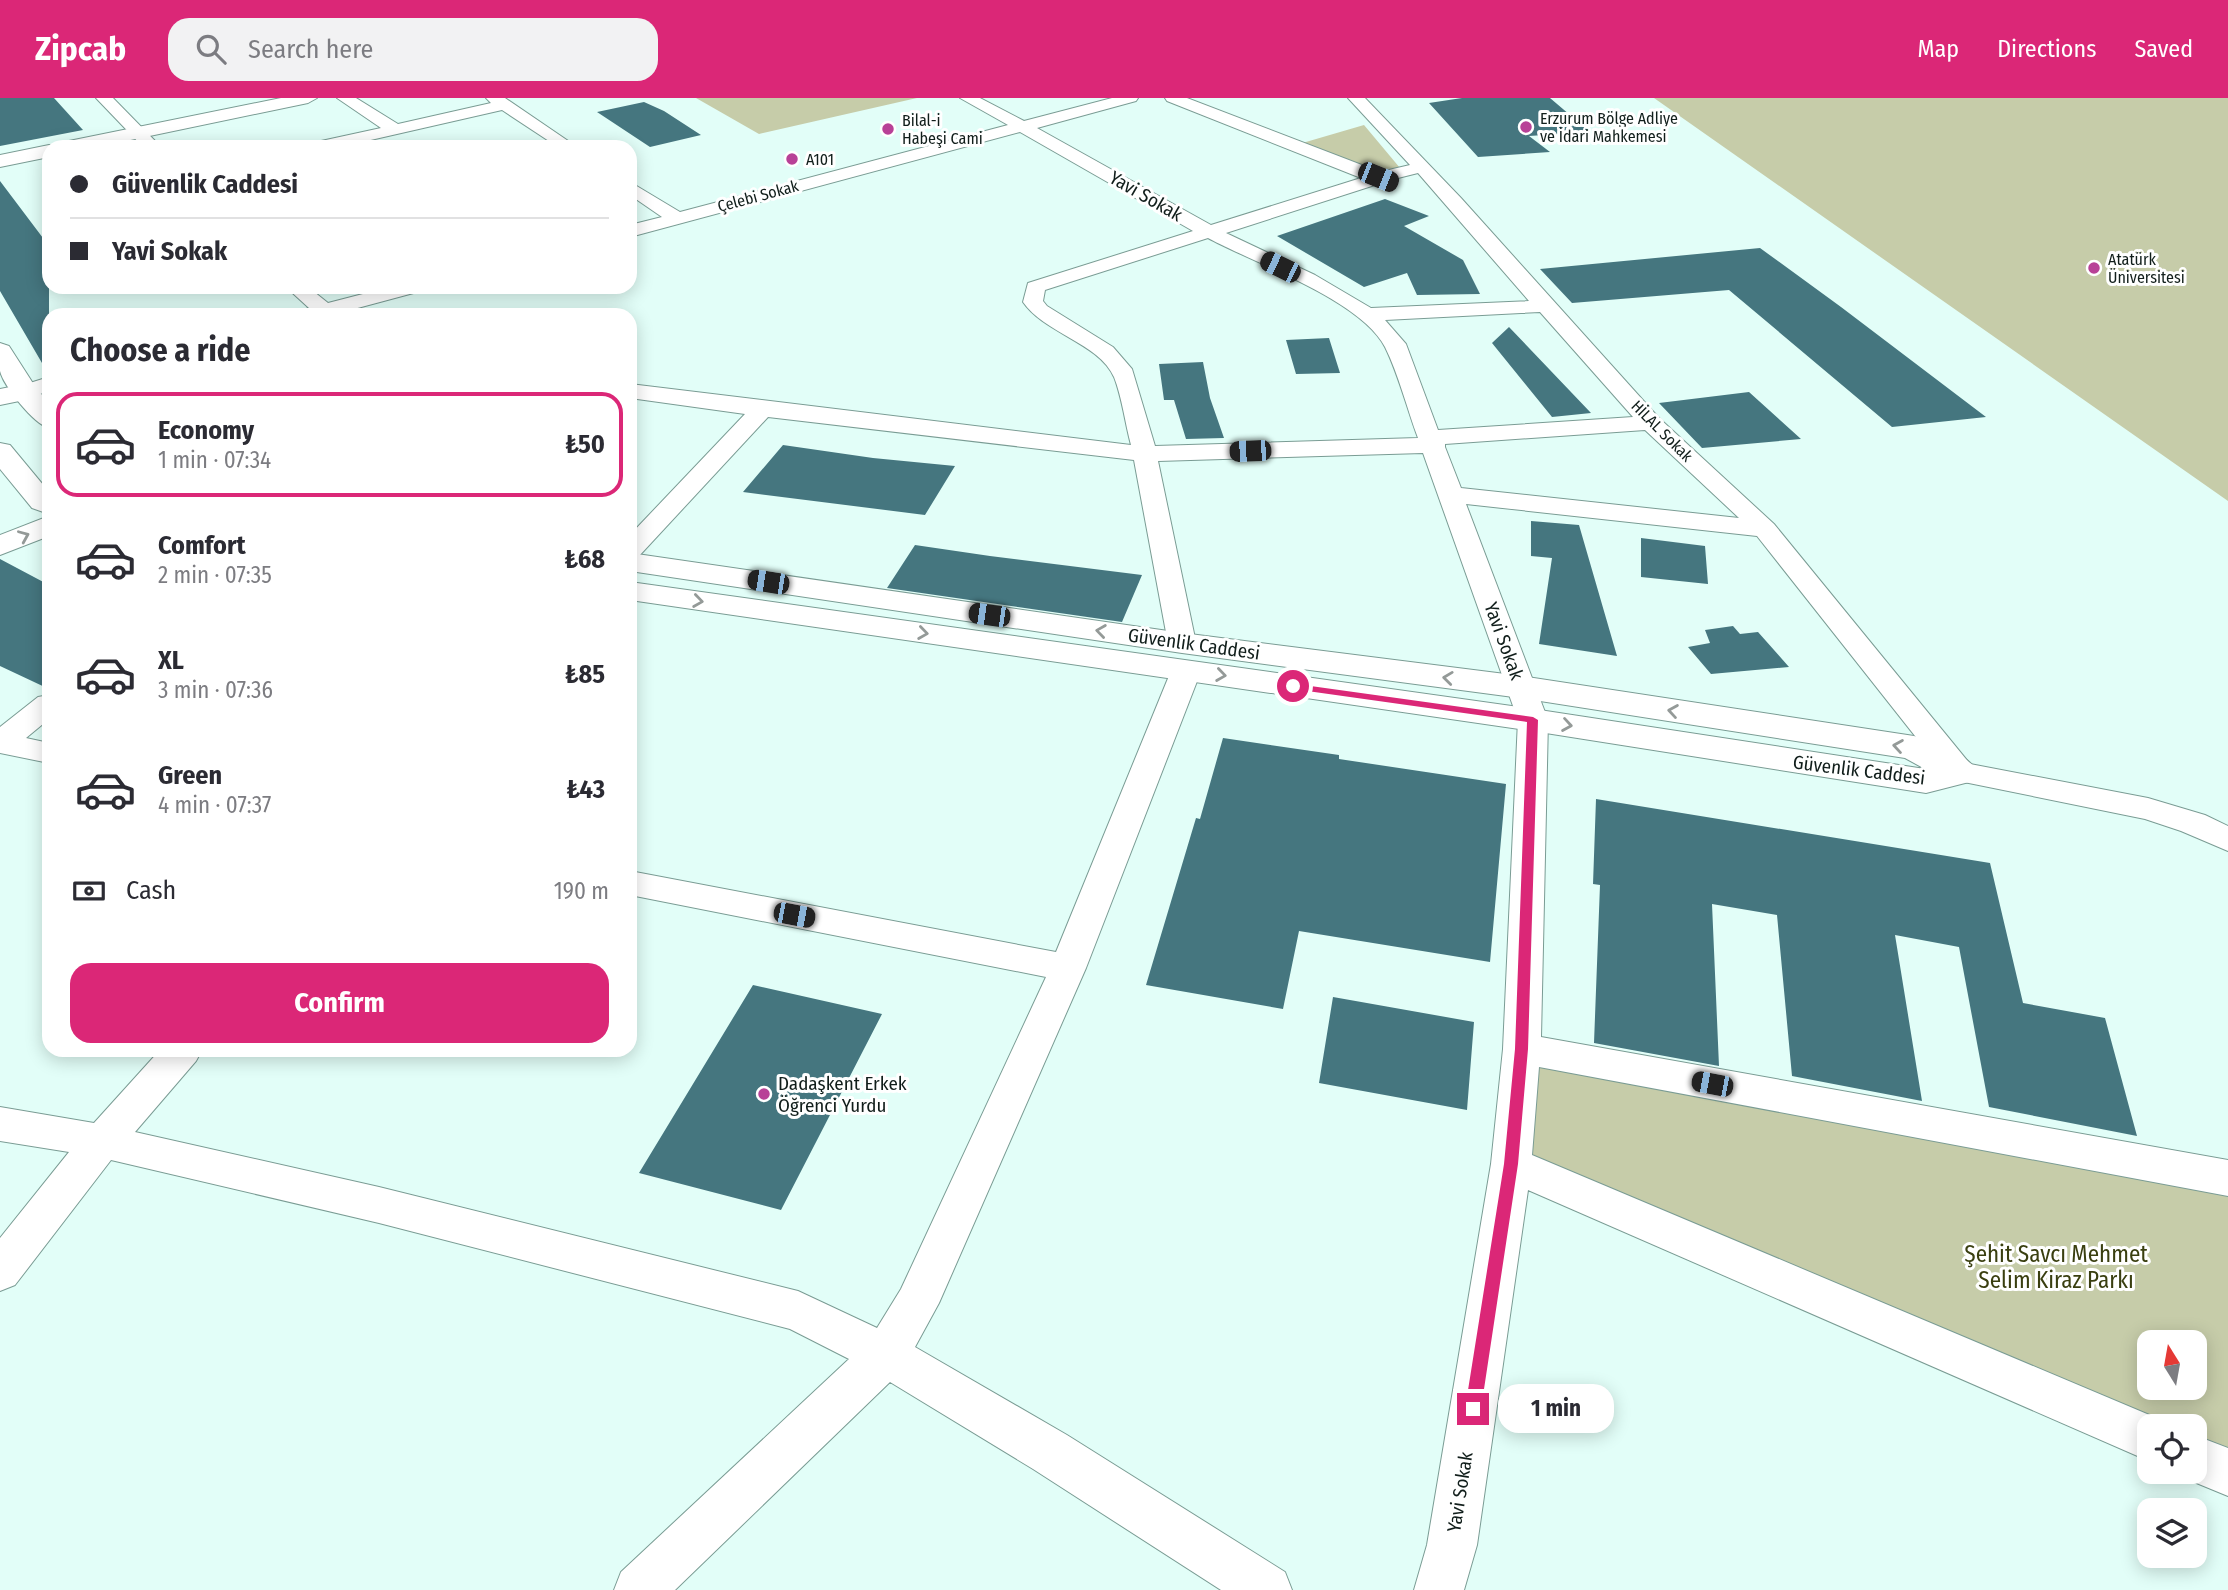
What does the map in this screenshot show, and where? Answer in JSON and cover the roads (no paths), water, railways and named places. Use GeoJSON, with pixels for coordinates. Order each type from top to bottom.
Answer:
{"type":"FeatureCollection","features":[{"type":"Feature","properties":{"kind":"main road"},"geometry":{"type":"LineString","coordinates":[[104,140],[308,98]]}},
{"type":"Feature","properties":{"kind":"main road"},"geometry":{"type":"LineString","coordinates":[[0,161],[42,152]]}},
{"type":"Feature","properties":{"kind":"main road"},"geometry":{"type":"LineString","coordinates":[[0,351],[25,391],[42,412]]}},
{"type":"Feature","properties":{"kind":"main road"},"geometry":{"type":"LineString","coordinates":[[0,451],[42,502]]}},
{"type":"Feature","properties":{"kind":"main road"},"geometry":{"type":"LineString","coordinates":[[0,519],[42,509]]}},
{"type":"Feature","properties":{"kind":"main road"},"geometry":{"type":"LineString","coordinates":[[0,546],[42,512]]}},
{"type":"Feature","properties":{"kind":"main road","name":"Güvenlik Caddesi"},"geometry":{"type":"LineString","coordinates":[[637,563],[1533,720],[1926,781],[1960,772]]}},
{"type":"Feature","properties":{"kind":"main road","name":"Güvenlik Caddesi"},"geometry":{"type":"LineString","coordinates":[[637,592],[1184,657],[1521,687],[1914,748],[1960,772]]}},
{"type":"Feature","properties":{"kind":"street"},"geometry":{"type":"LineString","coordinates":[[104,98],[146,140]]}},
{"type":"Feature","properties":{"kind":"street"},"geometry":{"type":"LineString","coordinates":[[345,98],[396,130]]}},
{"type":"Feature","properties":{"kind":"street","name":"Yavi Sokak"},"geometry":{"type":"LineString","coordinates":[[968,98],[1208,232],[1352,302],[1385,328],[1395,344],[1533,720],[1522,1049],[1511,1164],[1452,1545],[1439,1590]]}},
{"type":"Feature","properties":{"kind":"street","name":"Çelebi Sokak"},"geometry":{"type":"LineString","coordinates":[[637,229],[1130,98]]}},
{"type":"Feature","properties":{"kind":"street"},"geometry":{"type":"LineString","coordinates":[[1173,98],[1418,194],[1455,202]]}},
{"type":"Feature","properties":{"kind":"street","name":"HİLAL Sokak"},"geometry":{"type":"LineString","coordinates":[[1356,98],[1455,202],[1651,423],[1765,529],[1960,772]]}},
{"type":"Feature","properties":{"kind":"street"},"geometry":{"type":"LineString","coordinates":[[350,140],[499,102],[558,140]]}},
{"type":"Feature","properties":{"kind":"street"},"geometry":{"type":"LineString","coordinates":[[639,1590],[886,1355],[917,1303],[1068,968],[1184,657],[1145,454],[1124,374],[1105,352],[1040,310],[1033,303],[1035,286],[1378,177],[1422,167]]}},
{"type":"Feature","properties":{"kind":"street"},"geometry":{"type":"LineString","coordinates":[[637,192],[677,218]]}},
{"type":"Feature","properties":{"kind":"street"},"geometry":{"type":"LineString","coordinates":[[302,294],[315,308]]}},
{"type":"Feature","properties":{"kind":"street"},"geometry":{"type":"LineString","coordinates":[[341,308],[390,294]]}},
{"type":"Feature","properties":{"kind":"street"},"geometry":{"type":"LineString","coordinates":[[1370,314],[1545,306]]}},
{"type":"Feature","properties":{"kind":"street"},"geometry":{"type":"LineString","coordinates":[[637,392],[1145,454],[1432,442],[1651,423]]}},
{"type":"Feature","properties":{"kind":"street"},"geometry":{"type":"LineString","coordinates":[[637,543],[762,409]]}},
{"type":"Feature","properties":{"kind":"street"},"geometry":{"type":"LineString","coordinates":[[1451,495],[1765,529]]}},
{"type":"Feature","properties":{"kind":"street"},"geometry":{"type":"LineString","coordinates":[[0,743],[42,710]]}},
{"type":"Feature","properties":{"kind":"street"},"geometry":{"type":"LineString","coordinates":[[0,743],[42,752]]}},
{"type":"Feature","properties":{"kind":"street"},"geometry":{"type":"LineString","coordinates":[[1960,772],[2148,809],[2193,823],[2228,840]]}},
{"type":"Feature","properties":{"kind":"street"},"geometry":{"type":"LineString","coordinates":[[637,884],[1068,968]]}},
{"type":"Feature","properties":{"kind":"street"},"geometry":{"type":"LineString","coordinates":[[1522,1049],[2228,1178]]}},
{"type":"Feature","properties":{"kind":"street"},"geometry":{"type":"LineString","coordinates":[[0,1271],[102,1141],[177,1057]]}},
{"type":"Feature","properties":{"kind":"street"},"geometry":{"type":"LineString","coordinates":[[0,1124],[102,1141],[379,1205],[798,1311],[886,1355],[1050,1452],[1267,1590]]}},
{"type":"Feature","properties":{"kind":"street"},"geometry":{"type":"LineString","coordinates":[[1511,1164],[2137,1433]]}},
{"type":"Feature","properties":{"kind":"street"},"geometry":{"type":"LineString","coordinates":[[2207,1463],[2228,1472]]}},
{"type":"Feature","properties":{"kind":"place","name":"Erzurum Bölge Adliye ve İdari Mahkemesi"},"geometry":{"type":"Point","coordinates":[1526,127]}},
{"type":"Feature","properties":{"kind":"place","name":"Bilal-i Habeşi Cami"},"geometry":{"type":"Point","coordinates":[888,129]}},
{"type":"Feature","properties":{"kind":"place","name":"A101"},"geometry":{"type":"Point","coordinates":[792,159]}},
{"type":"Feature","properties":{"kind":"place","name":"Atatürk Üniversitesi"},"geometry":{"type":"Point","coordinates":[2094,268]}},
{"type":"Feature","properties":{"kind":"place","name":"Dadaşkent Erkek Öğrenci Yurdu"},"geometry":{"type":"Point","coordinates":[764,1094]}},
{"type":"Feature","properties":{"kind":"park label","name":"Şehit Savcı Mehmet Selim Kiraz Parkı"},"geometry":{"type":"Point","coordinates":[2056,1267]}}]}
